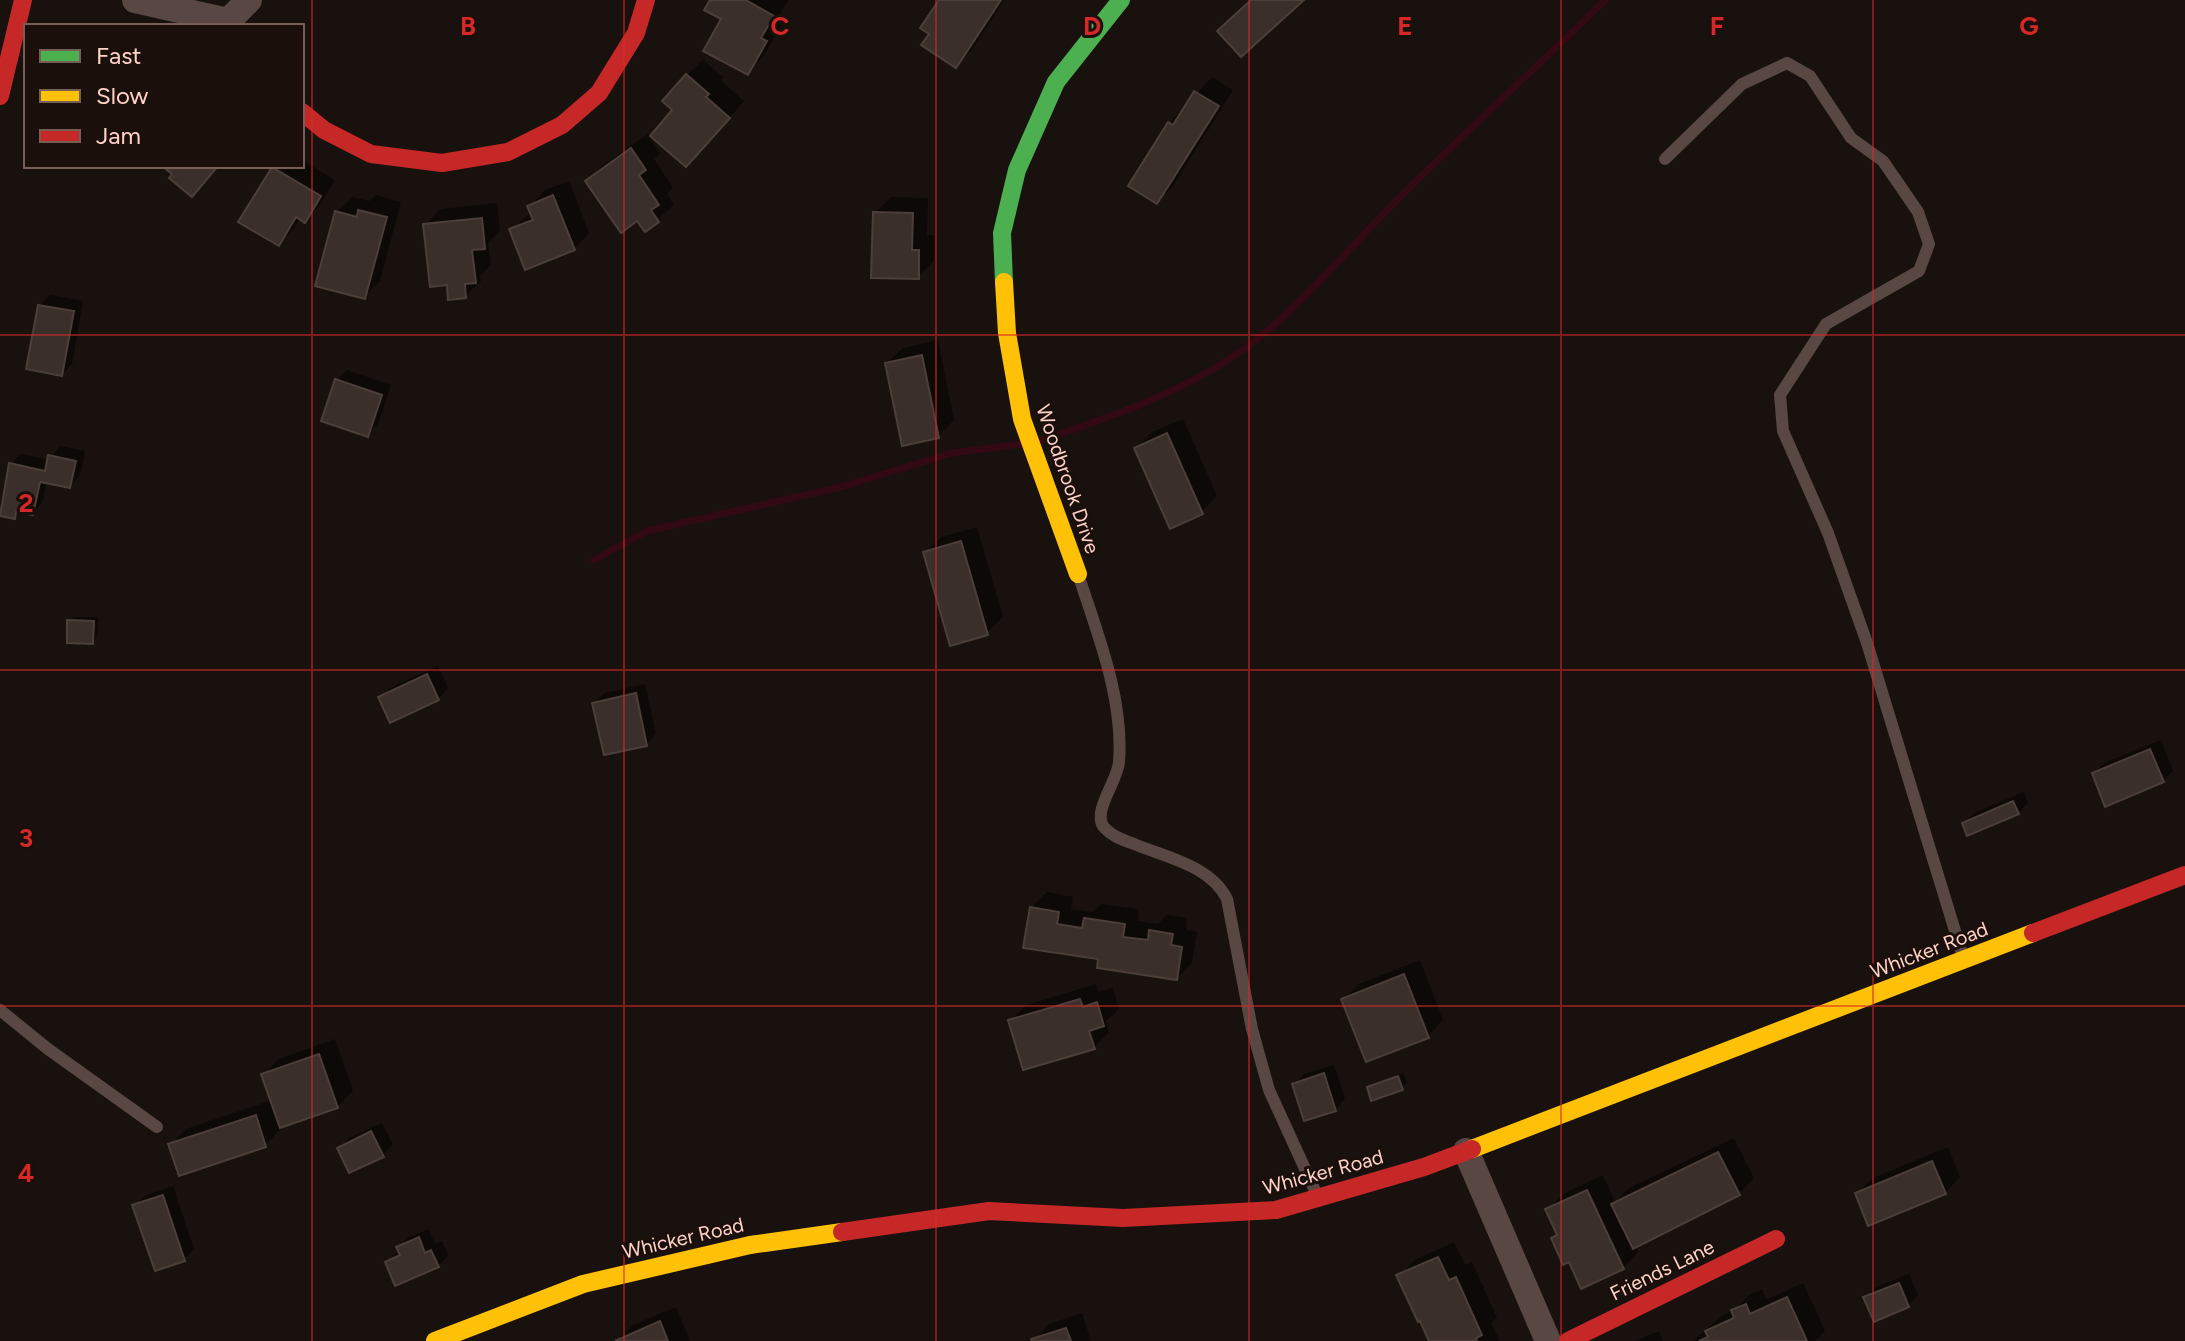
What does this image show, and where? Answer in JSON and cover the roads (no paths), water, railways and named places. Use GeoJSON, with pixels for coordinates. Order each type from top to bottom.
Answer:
{"type":"FeatureCollection","features":[{"type":"Feature","properties":{"kind":"street"},"geometry":{"type":"LineString","coordinates":[[0,96],[23,0]]}},
{"type":"Feature","properties":{"kind":"street"},"geometry":{"type":"LineString","coordinates":[[135,0],[230,24],[249,0]]}},
{"type":"Feature","properties":{"kind":"street"},"geometry":{"type":"LineString","coordinates":[[304,114],[324,130],[371,154],[442,163],[508,152],[562,125],[599,93],[636,33],[646,0]]}},
{"type":"Feature","properties":{"kind":"street","name":"Woodbrook Drive"},"geometry":{"type":"LineString","coordinates":[[1078,574],[1022,419],[1007,333],[1002,233],[1017,170],[1056,82],[1121,0]]}},
{"type":"Feature","properties":{"kind":"street","name":"Whicker Road"},"geometry":{"type":"LineString","coordinates":[[435,1341],[583,1284],[750,1245],[989,1211],[1123,1218],[1276,1210],[1424,1167],[2185,875]]}},
{"type":"Feature","properties":{"kind":"street"},"geometry":{"type":"LineString","coordinates":[[1466,1151],[1548,1341]]}},
{"type":"Feature","properties":{"kind":"street","name":"Friends Lane"},"geometry":{"type":"LineString","coordinates":[[1568,1341],[1776,1239]]}},
{"type":"Feature","properties":{"kind":"lane"},"geometry":{"type":"LineString","coordinates":[[1665,159],[1742,84],[1787,63],[1810,76],[1851,138],[1883,161],[1918,212],[1929,244],[1919,271],[1826,324],[1780,395],[1783,431],[1828,533],[1867,643],[1964,960]]}},
{"type":"Feature","properties":{"kind":"lane"},"geometry":{"type":"LineString","coordinates":[[1078,574],[1102,646],[1117,713],[1119,765],[1100,816],[1103,825],[1115,836],[1204,872],[1221,885],[1227,899],[1252,1029],[1269,1090],[1319,1198]]}},
{"type":"Feature","properties":{"kind":"lane"},"geometry":{"type":"LineString","coordinates":[[0,1010],[48,1049],[157,1127]]}},
{"type":"Feature","properties":{"kind":"waterway"},"geometry":{"type":"LineString","coordinates":[[1042,440],[1181,387],[1256,340],[1295,306],[1428,169],[1605,0]]}},
{"type":"Feature","properties":{"kind":"waterway"},"geometry":{"type":"LineString","coordinates":[[594,560],[647,531],[841,487],[952,453],[1022,444]]}}]}
